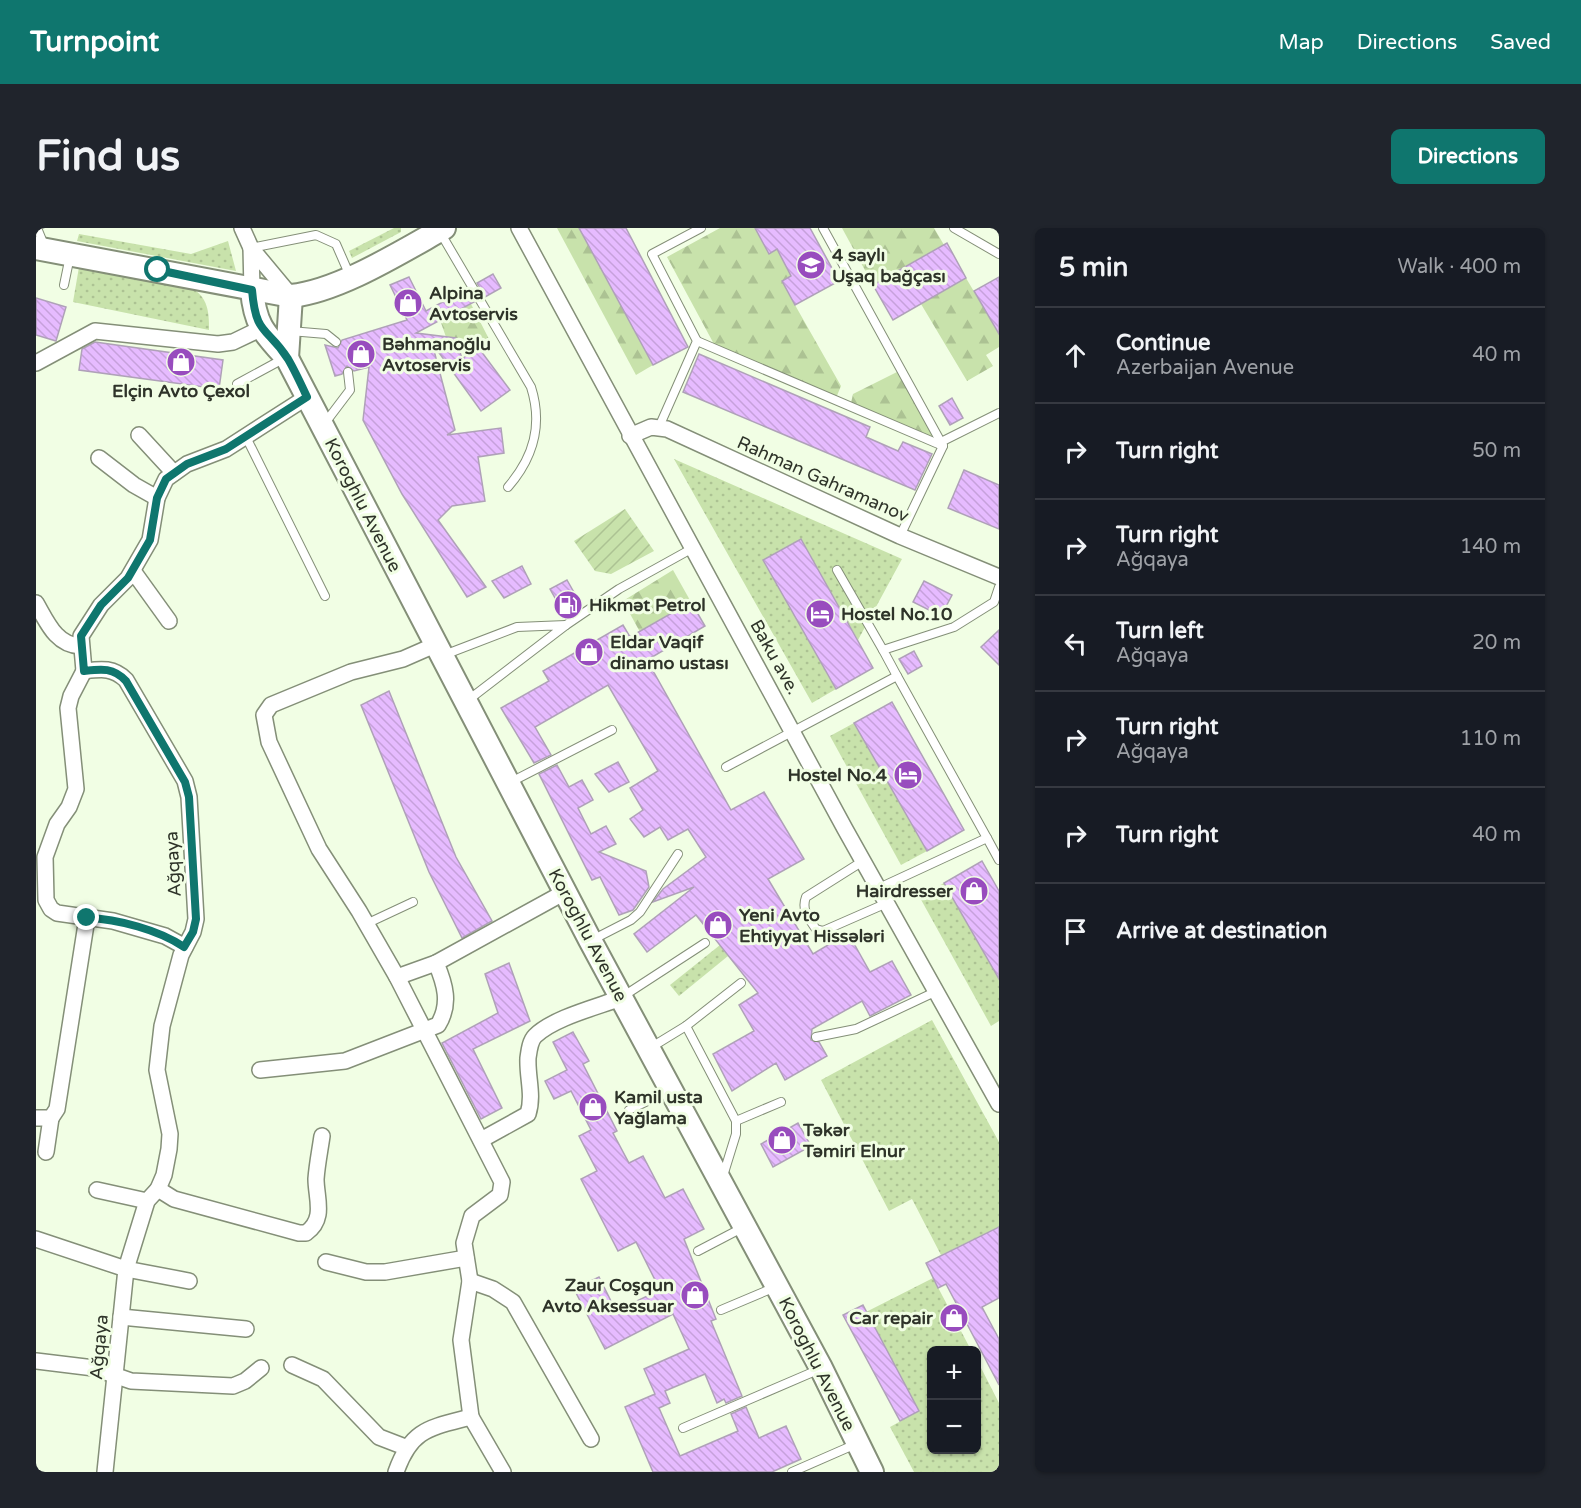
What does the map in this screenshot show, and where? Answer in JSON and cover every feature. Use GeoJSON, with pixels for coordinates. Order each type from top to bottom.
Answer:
{"type":"FeatureCollection","features":[{"type":"Feature","properties":{"kind":"street"},"geometry":{"type":"LineString","coordinates":[[242,228],[252,248],[291,296],[287,357]]}},
{"type":"Feature","properties":{"kind":"street","name":"Baku ave."},"geometry":{"type":"LineString","coordinates":[[519,228],[630,436],[999,1104]]}},
{"type":"Feature","properties":{"kind":"street"},"geometry":{"type":"LineString","coordinates":[[41,249],[291,296],[320,290],[351,277],[430,233]]}},
{"type":"Feature","properties":{"kind":"street"},"geometry":{"type":"LineString","coordinates":[[252,248],[252,290],[254,309],[260,328],[287,357]]}},
{"type":"Feature","properties":{"kind":"street"},"geometry":{"type":"LineString","coordinates":[[36,363],[95,331],[218,344],[233,342],[260,328]]}},
{"type":"Feature","properties":{"kind":"street","name":"Koroghlu Avenue"},"geometry":{"type":"LineString","coordinates":[[287,357],[590,940],[778,1286],[872,1472]]}},
{"type":"Feature","properties":{"kind":"street"},"geometry":{"type":"LineString","coordinates":[[184,947],[165,936],[113,921],[68,916],[51,909],[46,900],[40,868],[47,846],[76,789],[68,708],[71,696],[84,671],[80,646],[81,636],[101,605],[132,571],[150,540],[157,498],[166,479],[246,437],[307,397]]}},
{"type":"Feature","properties":{"kind":"street"},"geometry":{"type":"LineString","coordinates":[[630,436],[643,430],[659,427]]}},
{"type":"Feature","properties":{"kind":"street","name":"Rahman Gahramanov"},"geometry":{"type":"LineString","coordinates":[[659,427],[900,536],[999,577]]}},
{"type":"Feature","properties":{"kind":"street"},"geometry":{"type":"LineString","coordinates":[[139,435],[174,473]]}},
{"type":"Feature","properties":{"kind":"street"},"geometry":{"type":"LineString","coordinates":[[99,458],[134,485],[157,498]]}},
{"type":"Feature","properties":{"kind":"street"},"geometry":{"type":"LineString","coordinates":[[132,571],[169,621]]}},
{"type":"Feature","properties":{"kind":"street"},"geometry":{"type":"LineString","coordinates":[[36,603],[59,639],[68,646],[80,646]]}},
{"type":"Feature","properties":{"kind":"street"},"geometry":{"type":"LineString","coordinates":[[438,651],[351,672],[271,705],[264,715],[269,742],[319,849],[397,977],[481,1140],[503,1188],[500,1195],[472,1216],[467,1225],[464,1243],[470,1281],[461,1340],[471,1418],[503,1472]]}},
{"type":"Feature","properties":{"kind":"street","name":"Ağqaya"},"geometry":{"type":"LineString","coordinates":[[84,671],[107,669],[118,672],[126,681],[185,782],[189,797],[196,919],[193,932],[184,947],[164,1013],[157,1070],[170,1134],[164,1175],[158,1189],[147,1201],[126,1269],[105,1472]]}},
{"type":"Feature","properties":{"kind":"street"},"geometry":{"type":"LineString","coordinates":[[397,977],[436,963],[565,892]]}},
{"type":"Feature","properties":{"kind":"street"},"geometry":{"type":"LineString","coordinates":[[46,1152],[43,1118],[57,1108],[87,918]]}},
{"type":"Feature","properties":{"kind":"street"},"geometry":{"type":"LineString","coordinates":[[260,1070],[345,1061],[438,1025],[443,1016],[446,991],[436,963]]}},
{"type":"Feature","properties":{"kind":"street"},"geometry":{"type":"LineString","coordinates":[[481,1140],[528,1114],[531,1103],[528,1060],[530,1044],[535,1036],[562,1020],[621,998]]}},
{"type":"Feature","properties":{"kind":"street"},"geometry":{"type":"LineString","coordinates":[[158,1189],[174,1199],[306,1233],[316,1222],[320,1201],[316,1182],[322,1136]]}},
{"type":"Feature","properties":{"kind":"street"},"geometry":{"type":"LineString","coordinates":[[97,1190],[147,1201]]}},
{"type":"Feature","properties":{"kind":"street"},"geometry":{"type":"LineString","coordinates":[[36,1239],[126,1269],[189,1281]]}},
{"type":"Feature","properties":{"kind":"street"},"geometry":{"type":"LineString","coordinates":[[326,1262],[366,1272],[385,1272],[466,1258]]}},
{"type":"Feature","properties":{"kind":"street"},"geometry":{"type":"LineString","coordinates":[[470,1281],[493,1289],[513,1302],[591,1438]]}},
{"type":"Feature","properties":{"kind":"street"},"geometry":{"type":"LineString","coordinates":[[121,1317],[246,1329]]}},
{"type":"Feature","properties":{"kind":"street"},"geometry":{"type":"LineString","coordinates":[[36,1360],[94,1368],[116,1376],[150,1383],[233,1386],[245,1382],[261,1368]]}},
{"type":"Feature","properties":{"kind":"street"},"geometry":{"type":"LineString","coordinates":[[292,1365],[323,1378],[379,1437],[405,1447]]}},
{"type":"Feature","properties":{"kind":"street"},"geometry":{"type":"LineString","coordinates":[[396,1472],[405,1447],[419,1435],[440,1425],[471,1418]]}},
{"type":"Feature","properties":{"kind":"lane"},"geometry":{"type":"LineString","coordinates":[[37,228],[41,249]]}},
{"type":"Feature","properties":{"kind":"lane"},"geometry":{"type":"LineString","coordinates":[[701,228],[652,254],[697,341],[942,444]]}},
{"type":"Feature","properties":{"kind":"lane"},"geometry":{"type":"LineString","coordinates":[[823,228],[942,444]]}},
{"type":"Feature","properties":{"kind":"lane"},"geometry":{"type":"LineString","coordinates":[[954,228],[999,254]]}},
{"type":"Feature","properties":{"kind":"lane"},"geometry":{"type":"LineString","coordinates":[[430,233],[531,387],[537,406],[538,429],[522,471],[508,487]]}},
{"type":"Feature","properties":{"kind":"lane"},"geometry":{"type":"LineString","coordinates":[[252,248],[316,235],[336,244],[351,277]]}},
{"type":"Feature","properties":{"kind":"lane"},"geometry":{"type":"LineString","coordinates":[[64,285],[71,254]]}},
{"type":"Feature","properties":{"kind":"lane"},"geometry":{"type":"LineString","coordinates":[[289,331],[326,334],[336,342]]}},
{"type":"Feature","properties":{"kind":"lane"},"geometry":{"type":"LineString","coordinates":[[659,427],[697,341]]}},
{"type":"Feature","properties":{"kind":"lane"},"geometry":{"type":"LineString","coordinates":[[237,384],[287,357]]}},
{"type":"Feature","properties":{"kind":"lane"},"geometry":{"type":"LineString","coordinates":[[322,426],[350,390],[348,372]]}},
{"type":"Feature","properties":{"kind":"lane"},"geometry":{"type":"LineString","coordinates":[[900,536],[942,444],[999,413]]}},
{"type":"Feature","properties":{"kind":"lane"},"geometry":{"type":"LineString","coordinates":[[246,437],[325,596]]}},
{"type":"Feature","properties":{"kind":"lane"},"geometry":{"type":"LineString","coordinates":[[466,702],[566,625],[629,583],[693,548]]}},
{"type":"Feature","properties":{"kind":"lane"},"geometry":{"type":"LineString","coordinates":[[837,570],[999,860]]}},
{"type":"Feature","properties":{"kind":"lane"},"geometry":{"type":"LineString","coordinates":[[883,650],[954,627],[994,602],[999,587]]}},
{"type":"Feature","properties":{"kind":"lane"},"geometry":{"type":"LineString","coordinates":[[438,651],[517,627],[566,625]]}},
{"type":"Feature","properties":{"kind":"lane"},"geometry":{"type":"LineString","coordinates":[[726,767],[897,676]]}},
{"type":"Feature","properties":{"kind":"lane"},"geometry":{"type":"LineString","coordinates":[[508,784],[612,730]]}},
{"type":"Feature","properties":{"kind":"lane"},"geometry":{"type":"LineString","coordinates":[[879,888],[987,838]]}},
{"type":"Feature","properties":{"kind":"lane"},"geometry":{"type":"LineString","coordinates":[[590,940],[631,920],[640,912],[678,854]]}},
{"type":"Feature","properties":{"kind":"lane"},"geometry":{"type":"LineString","coordinates":[[863,861],[806,897],[804,904],[806,914],[816,929],[823,931],[887,903]]}},
{"type":"Feature","properties":{"kind":"lane"},"geometry":{"type":"LineString","coordinates":[[366,924],[413,902]]}},
{"type":"Feature","properties":{"kind":"lane"},"geometry":{"type":"LineString","coordinates":[[621,998],[705,943]]}},
{"type":"Feature","properties":{"kind":"lane"},"geometry":{"type":"LineString","coordinates":[[649,1049],[686,1026],[741,983]]}},
{"type":"Feature","properties":{"kind":"lane"},"geometry":{"type":"LineString","coordinates":[[816,1037],[845,1033],[937,991]]}},
{"type":"Feature","properties":{"kind":"lane"},"geometry":{"type":"LineString","coordinates":[[686,1026],[736,1121],[736,1134],[721,1180]]}},
{"type":"Feature","properties":{"kind":"lane"},"geometry":{"type":"LineString","coordinates":[[629,1110],[672,1089]]}},
{"type":"Feature","properties":{"kind":"lane"},"geometry":{"type":"LineString","coordinates":[[736,1121],[781,1102]]}},
{"type":"Feature","properties":{"kind":"lane"},"geometry":{"type":"LineString","coordinates":[[698,1251],[746,1226]]}},
{"type":"Feature","properties":{"kind":"lane"},"geometry":{"type":"LineString","coordinates":[[721,1310],[778,1286]]}},
{"type":"Feature","properties":{"kind":"lane"},"geometry":{"type":"LineString","coordinates":[[682,1428],[821,1368]]}},
{"type":"Feature","properties":{"kind":"lane"},"geometry":{"type":"LineString","coordinates":[[792,1472],[858,1443]]}},
{"type":"Feature","properties":{"kind":"green space"},"geometry":{"type":"Polygon","coordinates":[[[394,228],[401,228],[401,232],[352,258],[349,251],[394,228]]]}},
{"type":"Feature","properties":{"kind":"green space"},"geometry":{"type":"Polygon","coordinates":[[[557,228],[579,228],[653,365],[636,375],[557,228]]]}},
{"type":"Feature","properties":{"kind":"green space"},"geometry":{"type":"Polygon","coordinates":[[[720,228],[763,228],[757,232],[769,253],[777,249],[791,276],[795,305],[841,386],[836,398],[715,346],[667,257],[720,228]]]}},
{"type":"Feature","properties":{"kind":"green space"},"geometry":{"type":"Polygon","coordinates":[[[842,228],[934,228],[944,245],[873,285],[842,228]]]}},
{"type":"Feature","properties":{"kind":"green space"},"geometry":{"type":"Polygon","coordinates":[[[79,234],[191,254],[228,241],[236,271],[77,241],[79,234]]]}},
{"type":"Feature","properties":{"kind":"green space"},"geometry":{"type":"Polygon","coordinates":[[[79,267],[190,287],[204,300],[209,317],[209,330],[73,302],[79,267]]]}},
{"type":"Feature","properties":{"kind":"green space"},"geometry":{"type":"Polygon","coordinates":[[[966,278],[999,334],[999,347],[986,355],[993,366],[967,381],[921,304],[966,278]]]}},
{"type":"Feature","properties":{"kind":"green space"},"geometry":{"type":"Polygon","coordinates":[[[471,304],[489,339],[467,355],[456,339],[446,337],[440,320],[471,304]]]}},
{"type":"Feature","properties":{"kind":"green space"},"geometry":{"type":"Polygon","coordinates":[[[899,371],[936,440],[851,403],[853,394],[899,371]]]}},
{"type":"Feature","properties":{"kind":"green space"},"geometry":{"type":"Polygon","coordinates":[[[674,459],[902,559],[858,640],[801,540],[764,560],[836,689],[812,703],[674,459]]]}},
{"type":"Feature","properties":{"kind":"green space"},"geometry":{"type":"Polygon","coordinates":[[[625,509],[654,551],[611,574],[595,571],[574,541],[625,509]]]}},
{"type":"Feature","properties":{"kind":"green space"},"geometry":{"type":"Polygon","coordinates":[[[673,570],[691,602],[640,632],[623,601],[673,570]]]}},
{"type":"Feature","properties":{"kind":"green space"},"geometry":{"type":"Polygon","coordinates":[[[854,723],[927,851],[901,865],[830,736],[854,723]]]}},
{"type":"Feature","properties":{"kind":"green space"},"geometry":{"type":"Polygon","coordinates":[[[944,883],[999,979],[999,1021],[991,1026],[919,896],[944,883]]]}},
{"type":"Feature","properties":{"kind":"green space"},"geometry":{"type":"Polygon","coordinates":[[[720,945],[728,956],[679,996],[670,985],[720,945]]]}},
{"type":"Feature","properties":{"kind":"green space"},"geometry":{"type":"Polygon","coordinates":[[[932,1020],[999,1142],[999,1227],[941,1255],[912,1199],[889,1211],[821,1080],[932,1020]]]}},
{"type":"Feature","properties":{"kind":"green space"},"geometry":{"type":"Polygon","coordinates":[[[933,1278],[969,1346],[927,1346],[927,1454],[981,1454],[981,1368],[999,1403],[999,1472],[914,1472],[890,1427],[919,1411],[866,1312],[933,1278]]]}},
{"type":"Feature","properties":{"kind":"building"},"geometry":{"type":"Polygon","coordinates":[[[579,228],[626,228],[688,347],[653,365],[579,228]]]}},
{"type":"Feature","properties":{"kind":"building"},"geometry":{"type":"Polygon","coordinates":[[[755,228],[810,228],[839,281],[795,305],[782,281],[791,276],[777,249],[769,254],[755,228]]]}},
{"type":"Feature","properties":{"kind":"building"},"geometry":{"type":"Polygon","coordinates":[[[947,243],[966,278],[893,320],[873,285],[947,243]]]}},
{"type":"Feature","properties":{"kind":"building"},"geometry":{"type":"Polygon","coordinates":[[[493,274],[501,288],[485,297],[477,283],[493,274]]]}},
{"type":"Feature","properties":{"kind":"building"},"geometry":{"type":"Polygon","coordinates":[[[409,277],[426,311],[467,289],[474,302],[416,333],[456,338],[462,359],[478,347],[510,390],[481,411],[432,343],[455,430],[447,435],[501,428],[504,453],[478,457],[485,501],[452,506],[438,520],[486,587],[467,597],[402,494],[363,420],[369,367],[354,371],[347,366],[342,374],[335,376],[325,345],[338,348],[342,340],[407,320],[390,285],[409,277]]]}},
{"type":"Feature","properties":{"kind":"building"},"geometry":{"type":"Polygon","coordinates":[[[999,277],[999,334],[974,291],[999,277]]]}},
{"type":"Feature","properties":{"kind":"building"},"geometry":{"type":"Polygon","coordinates":[[[36,298],[66,307],[56,341],[36,335],[36,298]]]}},
{"type":"Feature","properties":{"kind":"building"},"geometry":{"type":"Polygon","coordinates":[[[95,342],[223,360],[219,389],[79,370],[82,349],[95,342]]]}},
{"type":"Feature","properties":{"kind":"building"},"geometry":{"type":"Polygon","coordinates":[[[699,354],[870,427],[866,437],[898,451],[903,442],[932,454],[915,490],[683,392],[699,354]]]}},
{"type":"Feature","properties":{"kind":"building"},"geometry":{"type":"Polygon","coordinates":[[[952,398],[963,418],[950,425],[939,406],[952,398]]]}},
{"type":"Feature","properties":{"kind":"building"},"geometry":{"type":"Polygon","coordinates":[[[964,470],[999,485],[999,529],[948,508],[964,470]]]}},
{"type":"Feature","properties":{"kind":"building"},"geometry":{"type":"Polygon","coordinates":[[[801,539],[873,668],[836,689],[763,560],[801,539]]]}},
{"type":"Feature","properties":{"kind":"building"},"geometry":{"type":"Polygon","coordinates":[[[522,566],[531,584],[504,598],[492,581],[522,566]]]}},
{"type":"Feature","properties":{"kind":"building"},"geometry":{"type":"Polygon","coordinates":[[[567,580],[580,603],[563,612],[550,589],[567,580]]]}},
{"type":"Feature","properties":{"kind":"building"},"geometry":{"type":"Polygon","coordinates":[[[924,581],[952,595],[941,616],[913,602],[924,581]]]}},
{"type":"Feature","properties":{"kind":"building"},"geometry":{"type":"Polygon","coordinates":[[[691,602],[705,626],[647,660],[731,810],[764,792],[804,859],[768,879],[813,954],[848,933],[870,972],[892,961],[911,995],[870,1016],[862,1001],[812,1029],[811,1040],[819,1042],[827,1056],[785,1080],[776,1063],[732,1091],[713,1054],[754,1031],[739,1005],[758,993],[696,915],[647,952],[634,934],[694,887],[653,902],[663,889],[706,857],[688,829],[668,840],[660,827],[644,837],[630,819],[643,810],[630,788],[658,771],[608,685],[535,727],[551,755],[534,763],[501,708],[549,681],[543,671],[623,625],[630,637],[691,602]]]}},
{"type":"Feature","properties":{"kind":"building"},"geometry":{"type":"Polygon","coordinates":[[[999,630],[999,665],[981,647],[999,630]]]}},
{"type":"Feature","properties":{"kind":"building"},"geometry":{"type":"Polygon","coordinates":[[[914,651],[922,666],[908,674],[899,659],[914,651]]]}},
{"type":"Feature","properties":{"kind":"building"},"geometry":{"type":"Polygon","coordinates":[[[389,691],[456,857],[492,921],[462,938],[429,872],[361,705],[389,691]]]}},
{"type":"Feature","properties":{"kind":"building"},"geometry":{"type":"Polygon","coordinates":[[[892,702],[964,830],[927,851],[854,723],[892,702]]]}},
{"type":"Feature","properties":{"kind":"building"},"geometry":{"type":"Polygon","coordinates":[[[618,762],[629,782],[609,792],[595,774],[618,762]]]}},
{"type":"Feature","properties":{"kind":"building"},"geometry":{"type":"Polygon","coordinates":[[[557,765],[569,787],[582,780],[593,800],[578,808],[591,834],[606,826],[616,844],[599,852],[646,871],[649,887],[633,910],[619,915],[600,877],[592,880],[539,774],[557,765]]]}},
{"type":"Feature","properties":{"kind":"building"},"geometry":{"type":"Polygon","coordinates":[[[982,861],[999,891],[999,979],[944,883],[982,861]]]}},
{"type":"Feature","properties":{"kind":"building"},"geometry":{"type":"Polygon","coordinates":[[[509,963],[530,1021],[473,1049],[502,1108],[481,1119],[442,1043],[498,1013],[485,974],[509,963]]]}},
{"type":"Feature","properties":{"kind":"building"},"geometry":{"type":"Polygon","coordinates":[[[573,1032],[589,1061],[583,1064],[617,1131],[613,1133],[629,1163],[643,1156],[665,1198],[683,1189],[704,1229],[684,1239],[716,1319],[711,1321],[742,1396],[726,1403],[724,1399],[717,1403],[705,1374],[665,1391],[670,1403],[659,1408],[680,1456],[738,1431],[731,1414],[746,1407],[759,1438],[786,1426],[801,1459],[772,1472],[653,1472],[625,1407],[655,1394],[644,1369],[689,1349],[673,1314],[605,1349],[574,1289],[599,1277],[616,1311],[660,1290],[636,1242],[618,1251],[581,1179],[597,1171],[579,1136],[591,1130],[571,1091],[554,1099],[545,1081],[567,1070],[553,1042],[573,1032]]]}},
{"type":"Feature","properties":{"kind":"building"},"geometry":{"type":"Polygon","coordinates":[[[798,1123],[811,1146],[773,1167],[761,1144],[798,1123]]]}},
{"type":"Feature","properties":{"kind":"building"},"geometry":{"type":"Polygon","coordinates":[[[999,1227],[999,1298],[982,1307],[999,1339],[999,1385],[981,1351],[981,1346],[979,1346],[946,1284],[938,1288],[926,1263],[999,1227]]]}},
{"type":"Feature","properties":{"kind":"building"},"geometry":{"type":"Polygon","coordinates":[[[863,1305],[919,1411],[900,1421],[843,1315],[863,1305]]]}},
{"type":"Feature","properties":{"kind":"place","name":"4 saylı Uşaq bağçası"},"geometry":{"type":"Point","coordinates":[811,265]}},
{"type":"Feature","properties":{"kind":"place","name":"Alpina Avtoservis"},"geometry":{"type":"Point","coordinates":[408,303]}},
{"type":"Feature","properties":{"kind":"place","name":"Bəhmanoğlu Avtoservis"},"geometry":{"type":"Point","coordinates":[361,354]}},
{"type":"Feature","properties":{"kind":"place","name":"Elçin Avto Çexol"},"geometry":{"type":"Point","coordinates":[181,362]}},
{"type":"Feature","properties":{"kind":"place","name":"Hikmət Petrol"},"geometry":{"type":"Point","coordinates":[568,605]}},
{"type":"Feature","properties":{"kind":"place","name":"Hostel No.10"},"geometry":{"type":"Point","coordinates":[820,614]}},
{"type":"Feature","properties":{"kind":"place","name":"Eldar Vaqif dinamo ustası"},"geometry":{"type":"Point","coordinates":[589,652]}},
{"type":"Feature","properties":{"kind":"place","name":"Hostel No.4"},"geometry":{"type":"Point","coordinates":[908,775]}},
{"type":"Feature","properties":{"kind":"place","name":"Hairdresser"},"geometry":{"type":"Point","coordinates":[974,891]}},
{"type":"Feature","properties":{"kind":"place","name":"Yeni Avto Ehtiyyat Hissələri"},"geometry":{"type":"Point","coordinates":[718,925]}},
{"type":"Feature","properties":{"kind":"place","name":"Kamil usta Yağlama"},"geometry":{"type":"Point","coordinates":[593,1107]}},
{"type":"Feature","properties":{"kind":"place","name":"Təkər Təmiri Elnur"},"geometry":{"type":"Point","coordinates":[782,1140]}},
{"type":"Feature","properties":{"kind":"place","name":"Zaur Coşqun Avto Aksessuar"},"geometry":{"type":"Point","coordinates":[695,1295]}},
{"type":"Feature","properties":{"kind":"place","name":"Car repair"},"geometry":{"type":"Point","coordinates":[954,1318]}},
{"type":"Feature","properties":{"kind":"route"},"geometry":{"type":"LineString","coordinates":[[87,918],[113,921],[165,936],[184,947],[193,932],[196,919],[189,797],[185,782],[177,764],[141,704],[118,672],[107,669],[84,671],[80,646],[81,636],[101,605],[128,578],[150,540],[154,527],[157,498],[166,479],[187,464],[226,449],[307,397],[287,357],[260,328],[256,319],[252,290],[158,270]]}}]}
